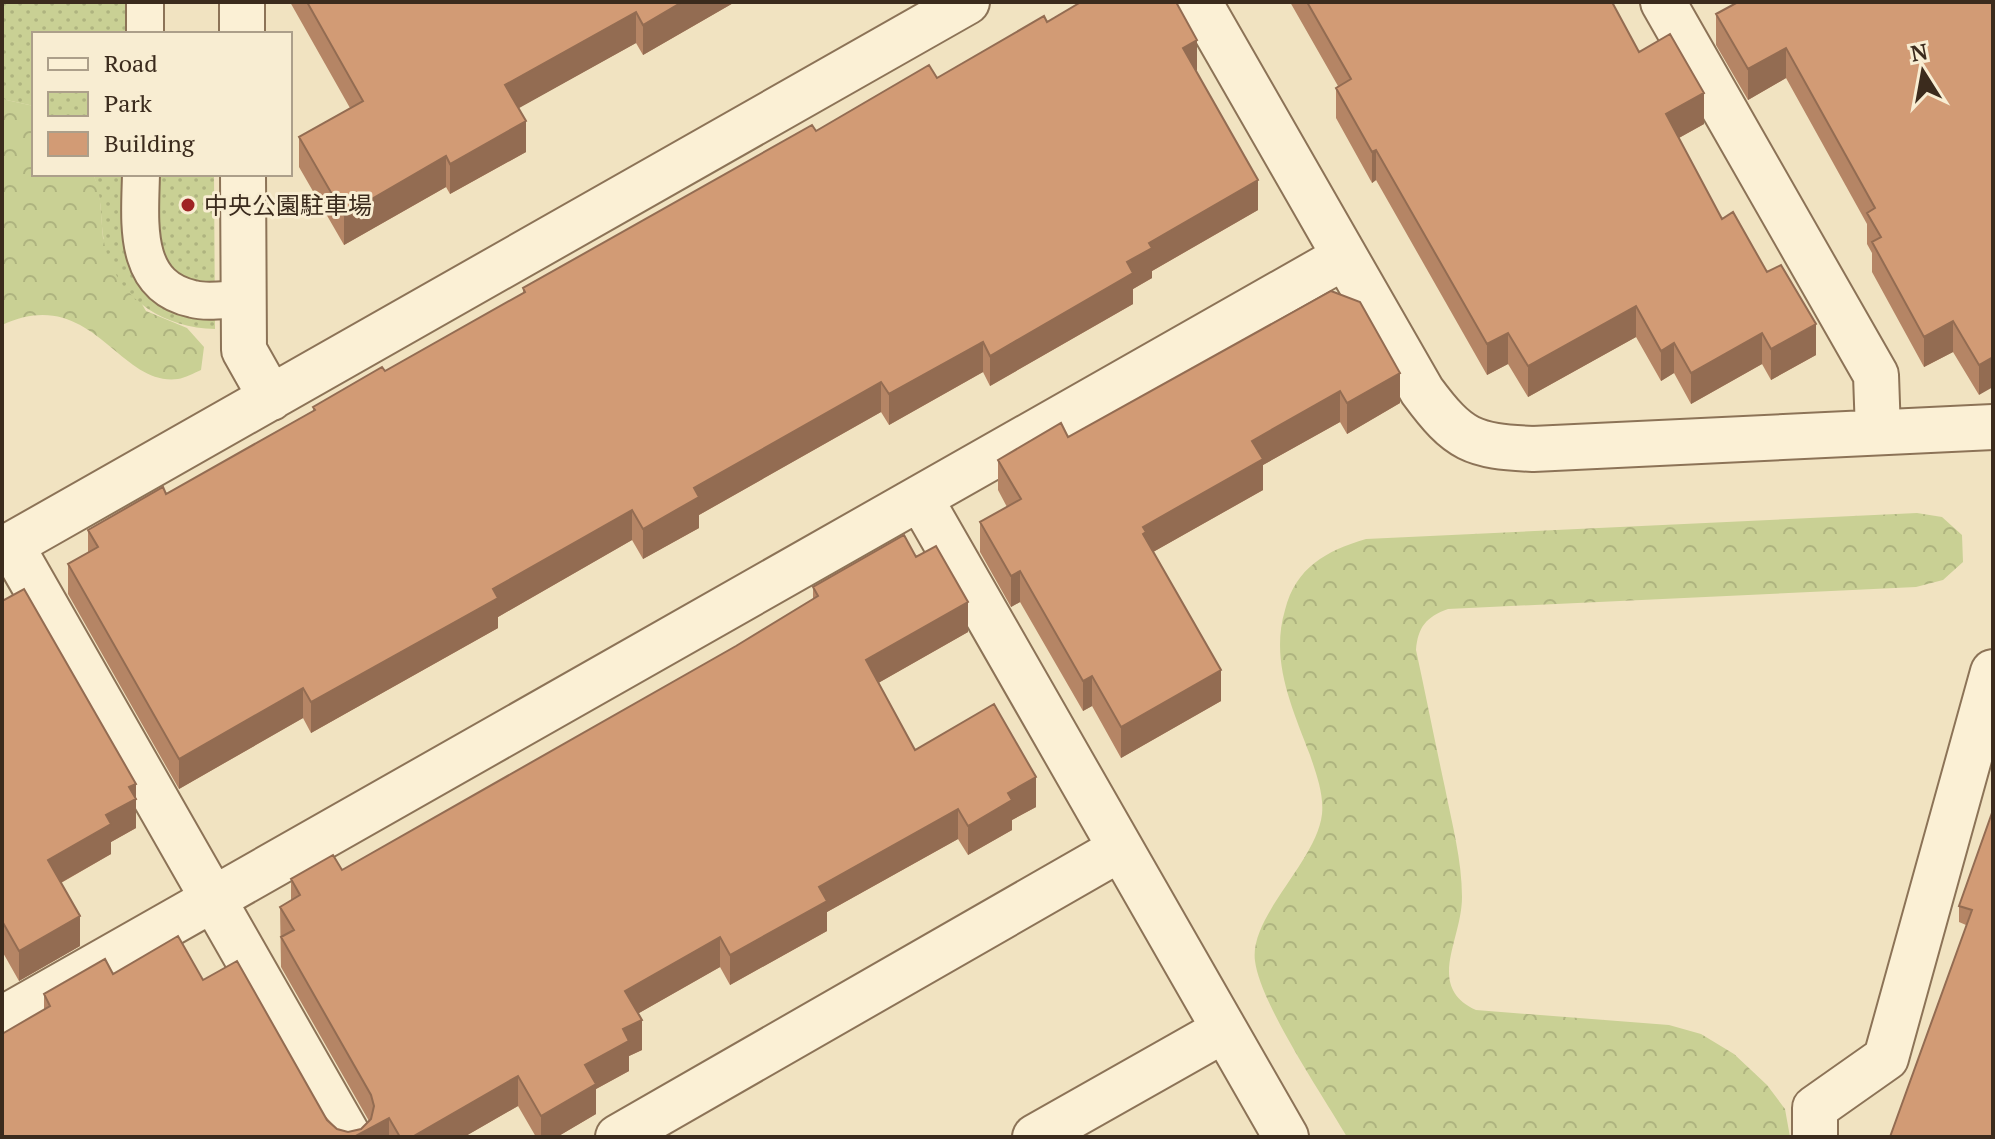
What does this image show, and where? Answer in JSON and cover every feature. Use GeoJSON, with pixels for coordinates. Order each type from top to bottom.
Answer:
{"type":"FeatureCollection","features":[{"type":"Feature","properties":{"kind":"street"},"geometry":{"type":"LineString","coordinates":[[242,2],[242,32]]}},
{"type":"Feature","properties":{"kind":"street"},"geometry":{"type":"LineString","coordinates":[[349,1137],[6,548],[967,2]]}},
{"type":"Feature","properties":{"kind":"street"},"geometry":{"type":"LineString","coordinates":[[1199,2],[1422,391],[1449,427],[1489,447],[1533,449],[1993,427]]}},
{"type":"Feature","properties":{"kind":"street"},"geometry":{"type":"LineString","coordinates":[[1663,2],[1876,375],[1878,432]]}},
{"type":"Feature","properties":{"kind":"street"},"geometry":{"type":"LineString","coordinates":[[243,176],[244,350],[271,398]]}},
{"type":"Feature","properties":{"kind":"street"},"geometry":{"type":"LineString","coordinates":[[2,1019],[1344,257]]}},
{"type":"Feature","properties":{"kind":"street"},"geometry":{"type":"LineString","coordinates":[[920,498],[1286,1137]]}},
{"type":"Feature","properties":{"kind":"street"},"geometry":{"type":"LineString","coordinates":[[1815,1137],[1815,1108],[1886,1058],[1993,672]]}},
{"type":"Feature","properties":{"kind":"street"},"geometry":{"type":"LineString","coordinates":[[618,1137],[1120,849]]}},
{"type":"Feature","properties":{"kind":"street"},"geometry":{"type":"LineString","coordinates":[[1035,1137],[1224,1030]]}},
{"type":"Feature","properties":{"kind":"lane"},"geometry":{"type":"LineString","coordinates":[[145,2],[145,32]]}},
{"type":"Feature","properties":{"kind":"lane"},"geometry":{"type":"LineString","coordinates":[[141,176],[140,232],[145,263],[164,288],[194,300],[243,299]]}},
{"type":"Feature","properties":{"kind":"green space"},"geometry":{"type":"Polygon","coordinates":[[[2,2],[164,2],[164,32],[32,32],[32,106],[2,99],[2,2]]]}},
{"type":"Feature","properties":{"kind":"green space"},"geometry":{"type":"Polygon","coordinates":[[[2,99],[32,106],[32,176],[94,176],[99,188],[103,238],[146,311],[187,328],[204,347],[201,370],[178,379],[157,377],[138,368],[81,326],[59,317],[33,316],[2,325],[2,99]]]}},
{"type":"Feature","properties":{"kind":"green space"},"geometry":{"type":"Polygon","coordinates":[[[94,176],[214,176],[215,329],[175,322],[157,314],[127,290],[108,256],[94,176]]]}},
{"type":"Feature","properties":{"kind":"green space"},"geometry":{"type":"Polygon","coordinates":[[[1917,513],[1942,517],[1962,535],[1963,562],[1943,580],[1916,587],[1448,609],[1424,624],[1417,642],[1416,650],[1460,869],[1461,914],[1449,975],[1452,988],[1461,1000],[1476,1010],[1669,1025],[1701,1034],[1734,1054],[1767,1085],[1785,1109],[1790,1137],[1347,1137],[1280,1024],[1259,979],[1255,961],[1262,926],[1309,850],[1322,814],[1319,784],[1285,684],[1280,647],[1281,629],[1290,595],[1305,572],[1326,555],[1366,539],[1917,513]]]}},
{"type":"Feature","properties":{"kind":"building"},"geometry":{"type":"Polygon","coordinates":[[[307,2],[682,2],[643,25],[636,12],[505,85],[526,121],[450,164],[446,156],[344,215],[299,137],[363,101],[307,2]]]}},
{"type":"Feature","properties":{"kind":"building"},"geometry":{"type":"Polygon","coordinates":[[[1081,2],[1176,2],[1197,40],[1183,48],[1258,180],[1149,243],[1152,248],[1127,262],[1133,273],[990,356],[983,342],[889,394],[881,382],[694,488],[699,497],[643,529],[632,510],[493,589],[498,598],[311,702],[303,688],[179,759],[68,564],[98,547],[88,530],[163,487],[166,494],[315,410],[313,407],[382,367],[385,371],[525,292],[523,288],[812,125],[816,131],[929,65],[937,78],[1044,16],[1047,22],[1081,2]]]}},
{"type":"Feature","properties":{"kind":"building"},"geometry":{"type":"Polygon","coordinates":[[[1307,2],[1612,2],[1639,52],[1670,34],[1704,93],[1666,114],[1722,219],[1733,212],[1767,272],[1781,265],[1816,324],[1771,349],[1762,333],[1691,373],[1674,343],[1661,351],[1636,306],[1528,366],[1508,333],[1487,344],[1376,150],[1372,152],[1336,88],[1351,79],[1307,2]]]}},
{"type":"Feature","properties":{"kind":"building"},"geometry":{"type":"Polygon","coordinates":[[[1738,2],[1993,2],[1993,357],[1979,365],[1953,321],[1924,337],[1872,242],[1881,237],[1867,213],[1875,208],[1786,48],[1748,69],[1716,14],[1738,2]]]}},
{"type":"Feature","properties":{"kind":"building"},"geometry":{"type":"Polygon","coordinates":[[[1331,291],[1360,302],[1400,373],[1347,403],[1340,391],[1252,441],[1263,459],[1143,527],[1146,532],[1143,534],[1221,670],[1121,727],[1092,676],[1083,681],[1020,571],[1011,576],[980,522],[1021,499],[998,460],[1061,423],[1068,437],[1331,291]]]}},
{"type":"Feature","properties":{"kind":"building"},"geometry":{"type":"Polygon","coordinates":[[[904,535],[916,557],[936,546],[968,602],[866,660],[915,750],[994,704],[1036,777],[1008,793],[1012,800],[968,826],[958,809],[819,887],[827,901],[730,955],[720,937],[625,991],[642,1020],[623,1029],[629,1041],[585,1065],[596,1084],[541,1116],[518,1076],[412,1137],[400,1137],[389,1118],[354,1137],[2,1137],[2,1034],[50,1006],[44,994],[105,959],[113,974],[178,936],[203,980],[237,961],[327,1120],[337,1129],[348,1132],[361,1129],[371,1119],[374,1106],[371,1095],[281,937],[294,930],[280,907],[300,895],[291,879],[333,855],[342,870],[736,646],[818,596],[813,587],[904,535]]]}},
{"type":"Feature","properties":{"kind":"building"},"geometry":{"type":"Polygon","coordinates":[[[24,589],[136,784],[129,787],[136,799],[106,815],[111,824],[48,860],[80,916],[19,951],[2,921],[2,601],[24,589]]]}},
{"type":"Feature","properties":{"kind":"building"},"geometry":{"type":"Polygon","coordinates":[[[1993,810],[1993,1137],[1890,1137],[1972,910],[1959,906],[1993,810]]]}},
{"type":"Feature","properties":{"kind":"place","name":"中央公園駐車場"},"geometry":{"type":"Point","coordinates":[188,205]}}]}
